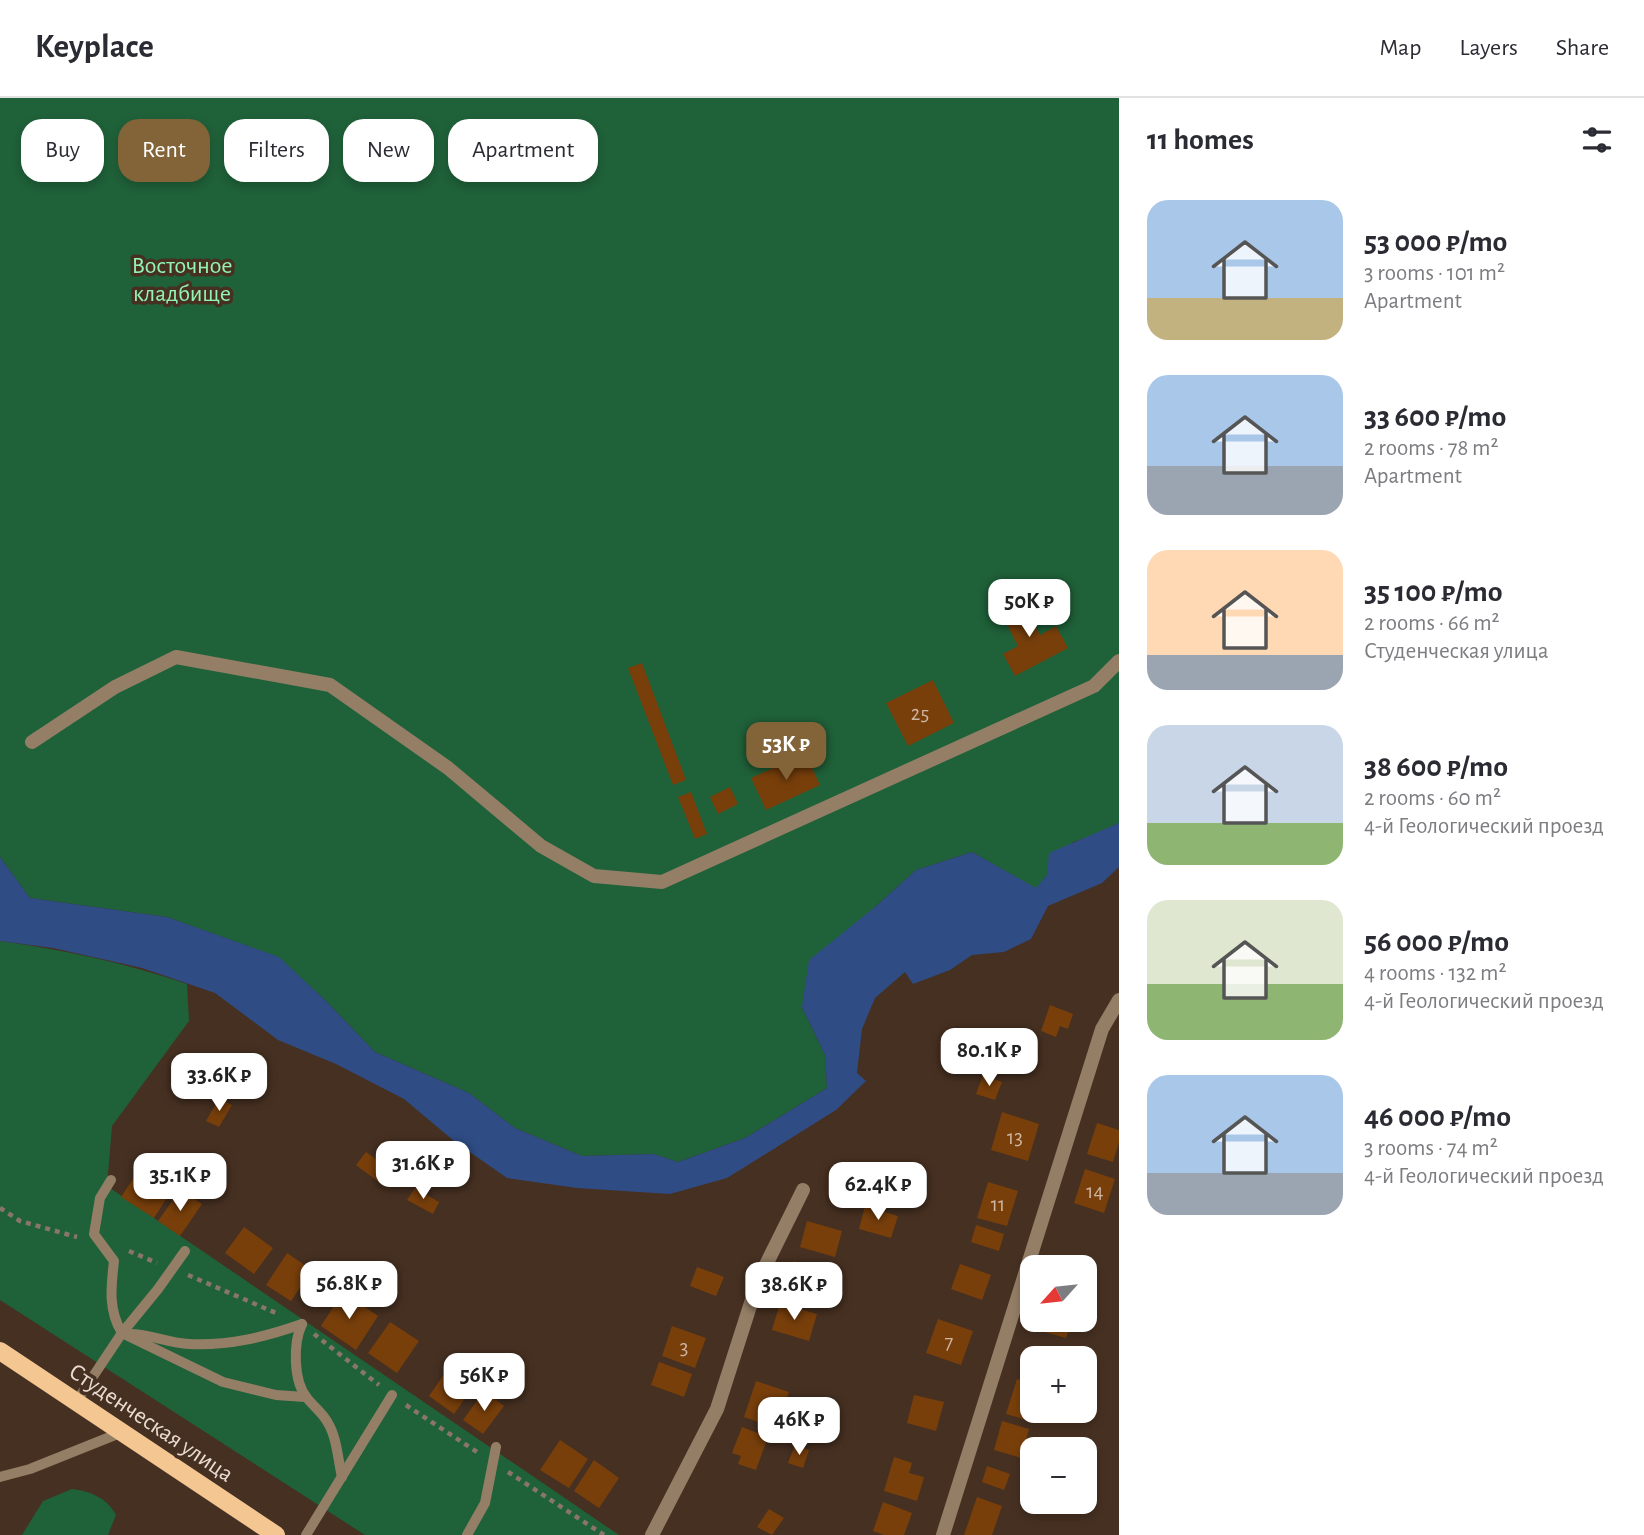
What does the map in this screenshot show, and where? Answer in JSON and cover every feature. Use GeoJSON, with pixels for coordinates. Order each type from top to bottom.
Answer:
{"type":"FeatureCollection","features":[{"type":"Feature","properties":{"kind":"main road","name":"Студенческая улица"},"geometry":{"type":"LineString","coordinates":[[0,1351],[276,1535]]}},
{"type":"Feature","properties":{"kind":"street"},"geometry":{"type":"LineString","coordinates":[[32,741],[115,687],[176,657],[330,685],[448,768],[541,846],[594,876],[662,882],[1094,686],[1119,661]]}},
{"type":"Feature","properties":{"kind":"street"},"geometry":{"type":"LineString","coordinates":[[943,1535],[1102,1029],[1119,1000]]}},
{"type":"Feature","properties":{"kind":"street"},"geometry":{"type":"LineString","coordinates":[[652,1535],[717,1409],[758,1281],[803,1190]]}},
{"type":"Feature","properties":{"kind":"lane"},"geometry":{"type":"LineString","coordinates":[[111,1180],[100,1198],[94,1234],[114,1261],[110,1297],[114,1321],[122,1333],[223,1382],[276,1395],[305,1397]]}},
{"type":"Feature","properties":{"kind":"lane"},"geometry":{"type":"LineString","coordinates":[[76,1402],[122,1333],[185,1251]]}},
{"type":"Feature","properties":{"kind":"lane"},"geometry":{"type":"LineString","coordinates":[[122,1333],[188,1344],[217,1343],[258,1339],[302,1324],[298,1332],[298,1380],[305,1397],[322,1413],[330,1426],[342,1476]]}},
{"type":"Feature","properties":{"kind":"lane"},"geometry":{"type":"LineString","coordinates":[[306,1535],[392,1395]]}},
{"type":"Feature","properties":{"kind":"lane"},"geometry":{"type":"LineString","coordinates":[[0,1476],[30,1469],[120,1433]]}},
{"type":"Feature","properties":{"kind":"lane"},"geometry":{"type":"LineString","coordinates":[[467,1535],[485,1503],[496,1447]]}},
{"type":"Feature","properties":{"kind":"green space","name":"Восточное кладбище"},"geometry":{"type":"Polygon","coordinates":[[[0,98],[1119,98],[1119,823],[1073,842],[1036,889],[972,852],[916,870],[875,907],[802,1007],[825,1055],[827,1088],[745,1138],[678,1162],[654,1154],[582,1156],[515,1128],[469,1093],[375,1052],[325,1000],[278,957],[167,917],[30,898],[0,857],[0,98]]]}},
{"type":"Feature","properties":{"kind":"green space"},"geometry":{"type":"Polygon","coordinates":[[[0,941],[95,958],[187,984],[189,1021],[112,1126],[107,1186],[619,1535],[365,1535],[0,1300],[0,941]]]}},
{"type":"Feature","properties":{"kind":"green space"},"geometry":{"type":"Polygon","coordinates":[[[72,1489],[97,1496],[112,1509],[116,1515],[108,1535],[22,1535],[43,1501],[72,1489]]]}},
{"type":"Feature","properties":{"kind":"water"},"geometry":{"type":"Polygon","coordinates":[[[1119,823],[1119,867],[1102,883],[1048,906],[1031,939],[1004,952],[972,955],[950,970],[913,984],[905,972],[875,998],[862,1029],[857,1073],[866,1081],[836,1110],[727,1178],[670,1194],[577,1188],[507,1178],[454,1141],[404,1099],[336,1064],[278,1040],[215,993],[142,968],[53,948],[0,941],[0,857],[30,898],[167,917],[279,957],[375,1052],[469,1093],[515,1128],[582,1156],[654,1154],[678,1162],[745,1138],[827,1088],[825,1055],[802,1007],[809,960],[916,870],[972,852],[1036,888],[1047,875],[1049,853],[1119,823]]]}},
{"type":"Feature","properties":{"kind":"building"},"geometry":{"type":"Polygon","coordinates":[[[1021,598],[1040,635],[1056,626],[1068,648],[1015,676],[1003,654],[1018,646],[999,609],[1021,598]]]}},
{"type":"Feature","properties":{"kind":"building"},"geometry":{"type":"Polygon","coordinates":[[[642,663],[686,780],[673,785],[628,668],[642,663]]]}},
{"type":"Feature","properties":{"kind":"building"},"geometry":{"type":"Polygon","coordinates":[[[933,680],[954,723],[908,746],[886,703],[933,680]]]}},
{"type":"Feature","properties":{"kind":"building"},"geometry":{"type":"Polygon","coordinates":[[[805,753],[820,785],[766,810],[751,778],[805,753]]]}},
{"type":"Feature","properties":{"kind":"building"},"geometry":{"type":"Polygon","coordinates":[[[730,787],[738,804],[718,814],[710,797],[730,787]]]}},
{"type":"Feature","properties":{"kind":"building"},"geometry":{"type":"Polygon","coordinates":[[[691,792],[707,834],[695,839],[678,797],[691,792]]]}},
{"type":"Feature","properties":{"kind":"building"},"geometry":{"type":"Polygon","coordinates":[[[1050,1005],[1073,1014],[1068,1029],[1060,1026],[1056,1037],[1041,1031],[1050,1005]]]}},
{"type":"Feature","properties":{"kind":"building"},"geometry":{"type":"Polygon","coordinates":[[[255,1072],[267,1080],[256,1096],[244,1088],[255,1072]]]}},
{"type":"Feature","properties":{"kind":"building"},"geometry":{"type":"Polygon","coordinates":[[[983,1075],[1002,1082],[995,1100],[976,1094],[983,1075]]]}},
{"type":"Feature","properties":{"kind":"building"},"geometry":{"type":"Polygon","coordinates":[[[219,1098],[232,1105],[219,1127],[206,1121],[219,1098]]]}},
{"type":"Feature","properties":{"kind":"building"},"geometry":{"type":"Polygon","coordinates":[[[1002,1112],[1039,1124],[1028,1161],[991,1150],[1002,1112]]]}},
{"type":"Feature","properties":{"kind":"building"},"geometry":{"type":"Polygon","coordinates":[[[1097,1123],[1119,1130],[1119,1142],[1113,1162],[1087,1154],[1097,1123]]]}},
{"type":"Feature","properties":{"kind":"building"},"geometry":{"type":"Polygon","coordinates":[[[366,1152],[390,1169],[380,1183],[356,1165],[366,1152]]]}},
{"type":"Feature","properties":{"kind":"building"},"geometry":{"type":"Polygon","coordinates":[[[150,1153],[182,1174],[154,1218],[121,1197],[150,1153]]]}},
{"type":"Feature","properties":{"kind":"building"},"geometry":{"type":"Polygon","coordinates":[[[907,1165],[923,1169],[918,1187],[902,1183],[907,1165]]]}},
{"type":"Feature","properties":{"kind":"building"},"geometry":{"type":"Polygon","coordinates":[[[1085,1169],[1115,1179],[1104,1213],[1074,1203],[1085,1169]]]}},
{"type":"Feature","properties":{"kind":"building"},"geometry":{"type":"Polygon","coordinates":[[[988,1182],[1018,1191],[1007,1226],[977,1218],[988,1182]]]}},
{"type":"Feature","properties":{"kind":"building"},"geometry":{"type":"Polygon","coordinates":[[[415,1188],[439,1202],[433,1214],[407,1200],[415,1188]]]}},
{"type":"Feature","properties":{"kind":"building"},"geometry":{"type":"Polygon","coordinates":[[[180,1190],[202,1204],[180,1236],[158,1221],[180,1190]]]}},
{"type":"Feature","properties":{"kind":"building"},"geometry":{"type":"Polygon","coordinates":[[[865,1206],[898,1216],[891,1238],[859,1229],[865,1206]]]}},
{"type":"Feature","properties":{"kind":"building"},"geometry":{"type":"Polygon","coordinates":[[[807,1221],[842,1231],[835,1257],[800,1247],[807,1221]]]}},
{"type":"Feature","properties":{"kind":"building"},"geometry":{"type":"Polygon","coordinates":[[[976,1225],[1004,1234],[999,1251],[971,1242],[976,1225]]]}},
{"type":"Feature","properties":{"kind":"building"},"geometry":{"type":"Polygon","coordinates":[[[244,1227],[273,1248],[254,1274],[225,1253],[244,1227]]]}},
{"type":"Feature","properties":{"kind":"building"},"geometry":{"type":"Polygon","coordinates":[[[287,1253],[312,1270],[291,1301],[266,1285],[287,1253]]]}},
{"type":"Feature","properties":{"kind":"building"},"geometry":{"type":"Polygon","coordinates":[[[794,1261],[805,1265],[802,1276],[790,1273],[794,1261]]]}},
{"type":"Feature","properties":{"kind":"building"},"geometry":{"type":"Polygon","coordinates":[[[960,1264],[991,1275],[982,1300],[951,1289],[960,1264]]]}},
{"type":"Feature","properties":{"kind":"building"},"geometry":{"type":"Polygon","coordinates":[[[697,1267],[724,1277],[716,1296],[690,1286],[697,1267]]]}},
{"type":"Feature","properties":{"kind":"building"},"geometry":{"type":"Polygon","coordinates":[[[343,1292],[378,1316],[356,1350],[321,1326],[343,1292]]]}},
{"type":"Feature","properties":{"kind":"building"},"geometry":{"type":"Polygon","coordinates":[[[780,1303],[817,1314],[809,1341],[772,1330],[780,1303]]]}},
{"type":"Feature","properties":{"kind":"building"},"geometry":{"type":"Polygon","coordinates":[[[938,1319],[973,1331],[961,1365],[926,1353],[938,1319]]]}},
{"type":"Feature","properties":{"kind":"building"},"geometry":{"type":"Polygon","coordinates":[[[390,1322],[419,1341],[397,1373],[368,1353],[390,1322]]]}},
{"type":"Feature","properties":{"kind":"building"},"geometry":{"type":"Polygon","coordinates":[[[672,1326],[706,1338],[695,1368],[662,1356],[672,1326]]]}},
{"type":"Feature","properties":{"kind":"building"},"geometry":{"type":"Polygon","coordinates":[[[1045,1332],[1068,1332],[1066,1338],[1045,1332]]]}},
{"type":"Feature","properties":{"kind":"building"},"geometry":{"type":"Polygon","coordinates":[[[659,1362],[692,1374],[684,1397],[651,1385],[659,1362]]]}},
{"type":"Feature","properties":{"kind":"building"},"geometry":{"type":"Polygon","coordinates":[[[450,1366],[475,1384],[454,1414],[429,1396],[450,1366]]]}},
{"type":"Feature","properties":{"kind":"building"},"geometry":{"type":"Polygon","coordinates":[[[1017,1379],[1020,1380],[1020,1418],[1006,1414],[1017,1379]]]}},
{"type":"Feature","properties":{"kind":"building"},"geometry":{"type":"Polygon","coordinates":[[[756,1381],[789,1392],[776,1428],[744,1417],[756,1381]]]}},
{"type":"Feature","properties":{"kind":"building"},"geometry":{"type":"Polygon","coordinates":[[[484,1391],[504,1406],[483,1434],[463,1420],[484,1391]]]}},
{"type":"Feature","properties":{"kind":"building"},"geometry":{"type":"Polygon","coordinates":[[[914,1395],[944,1402],[936,1431],[907,1423],[914,1395]]]}},
{"type":"Feature","properties":{"kind":"building"},"geometry":{"type":"Polygon","coordinates":[[[1002,1421],[1029,1429],[1027,1437],[1020,1437],[1020,1458],[994,1450],[1002,1421]]]}},
{"type":"Feature","properties":{"kind":"building"},"geometry":{"type":"Polygon","coordinates":[[[742,1427],[768,1437],[756,1470],[738,1464],[741,1456],[732,1453],[742,1427]]]}},
{"type":"Feature","properties":{"kind":"building"},"geometry":{"type":"Polygon","coordinates":[[[560,1440],[588,1459],[569,1488],[540,1470],[560,1440]]]}},
{"type":"Feature","properties":{"kind":"building"},"geometry":{"type":"Polygon","coordinates":[[[795,1445],[809,1450],[803,1468],[788,1463],[795,1445]]]}},
{"type":"Feature","properties":{"kind":"building"},"geometry":{"type":"Polygon","coordinates":[[[894,1457],[912,1463],[909,1473],[924,1477],[917,1501],[884,1491],[894,1457]]]}},
{"type":"Feature","properties":{"kind":"building"},"geometry":{"type":"Polygon","coordinates":[[[594,1460],[619,1478],[599,1508],[574,1491],[594,1460]]]}},
{"type":"Feature","properties":{"kind":"building"},"geometry":{"type":"Polygon","coordinates":[[[987,1466],[1010,1474],[1004,1490],[982,1482],[987,1466]]]}},
{"type":"Feature","properties":{"kind":"building"},"geometry":{"type":"Polygon","coordinates":[[[977,1497],[1002,1506],[992,1535],[964,1535],[977,1497]]]}},
{"type":"Feature","properties":{"kind":"building"},"geometry":{"type":"Polygon","coordinates":[[[883,1502],[912,1513],[904,1535],[884,1535],[873,1531],[883,1502]]]}},
{"type":"Feature","properties":{"kind":"building"},"geometry":{"type":"Polygon","coordinates":[[[769,1509],[784,1518],[772,1535],[757,1527],[769,1509]]]}}]}
